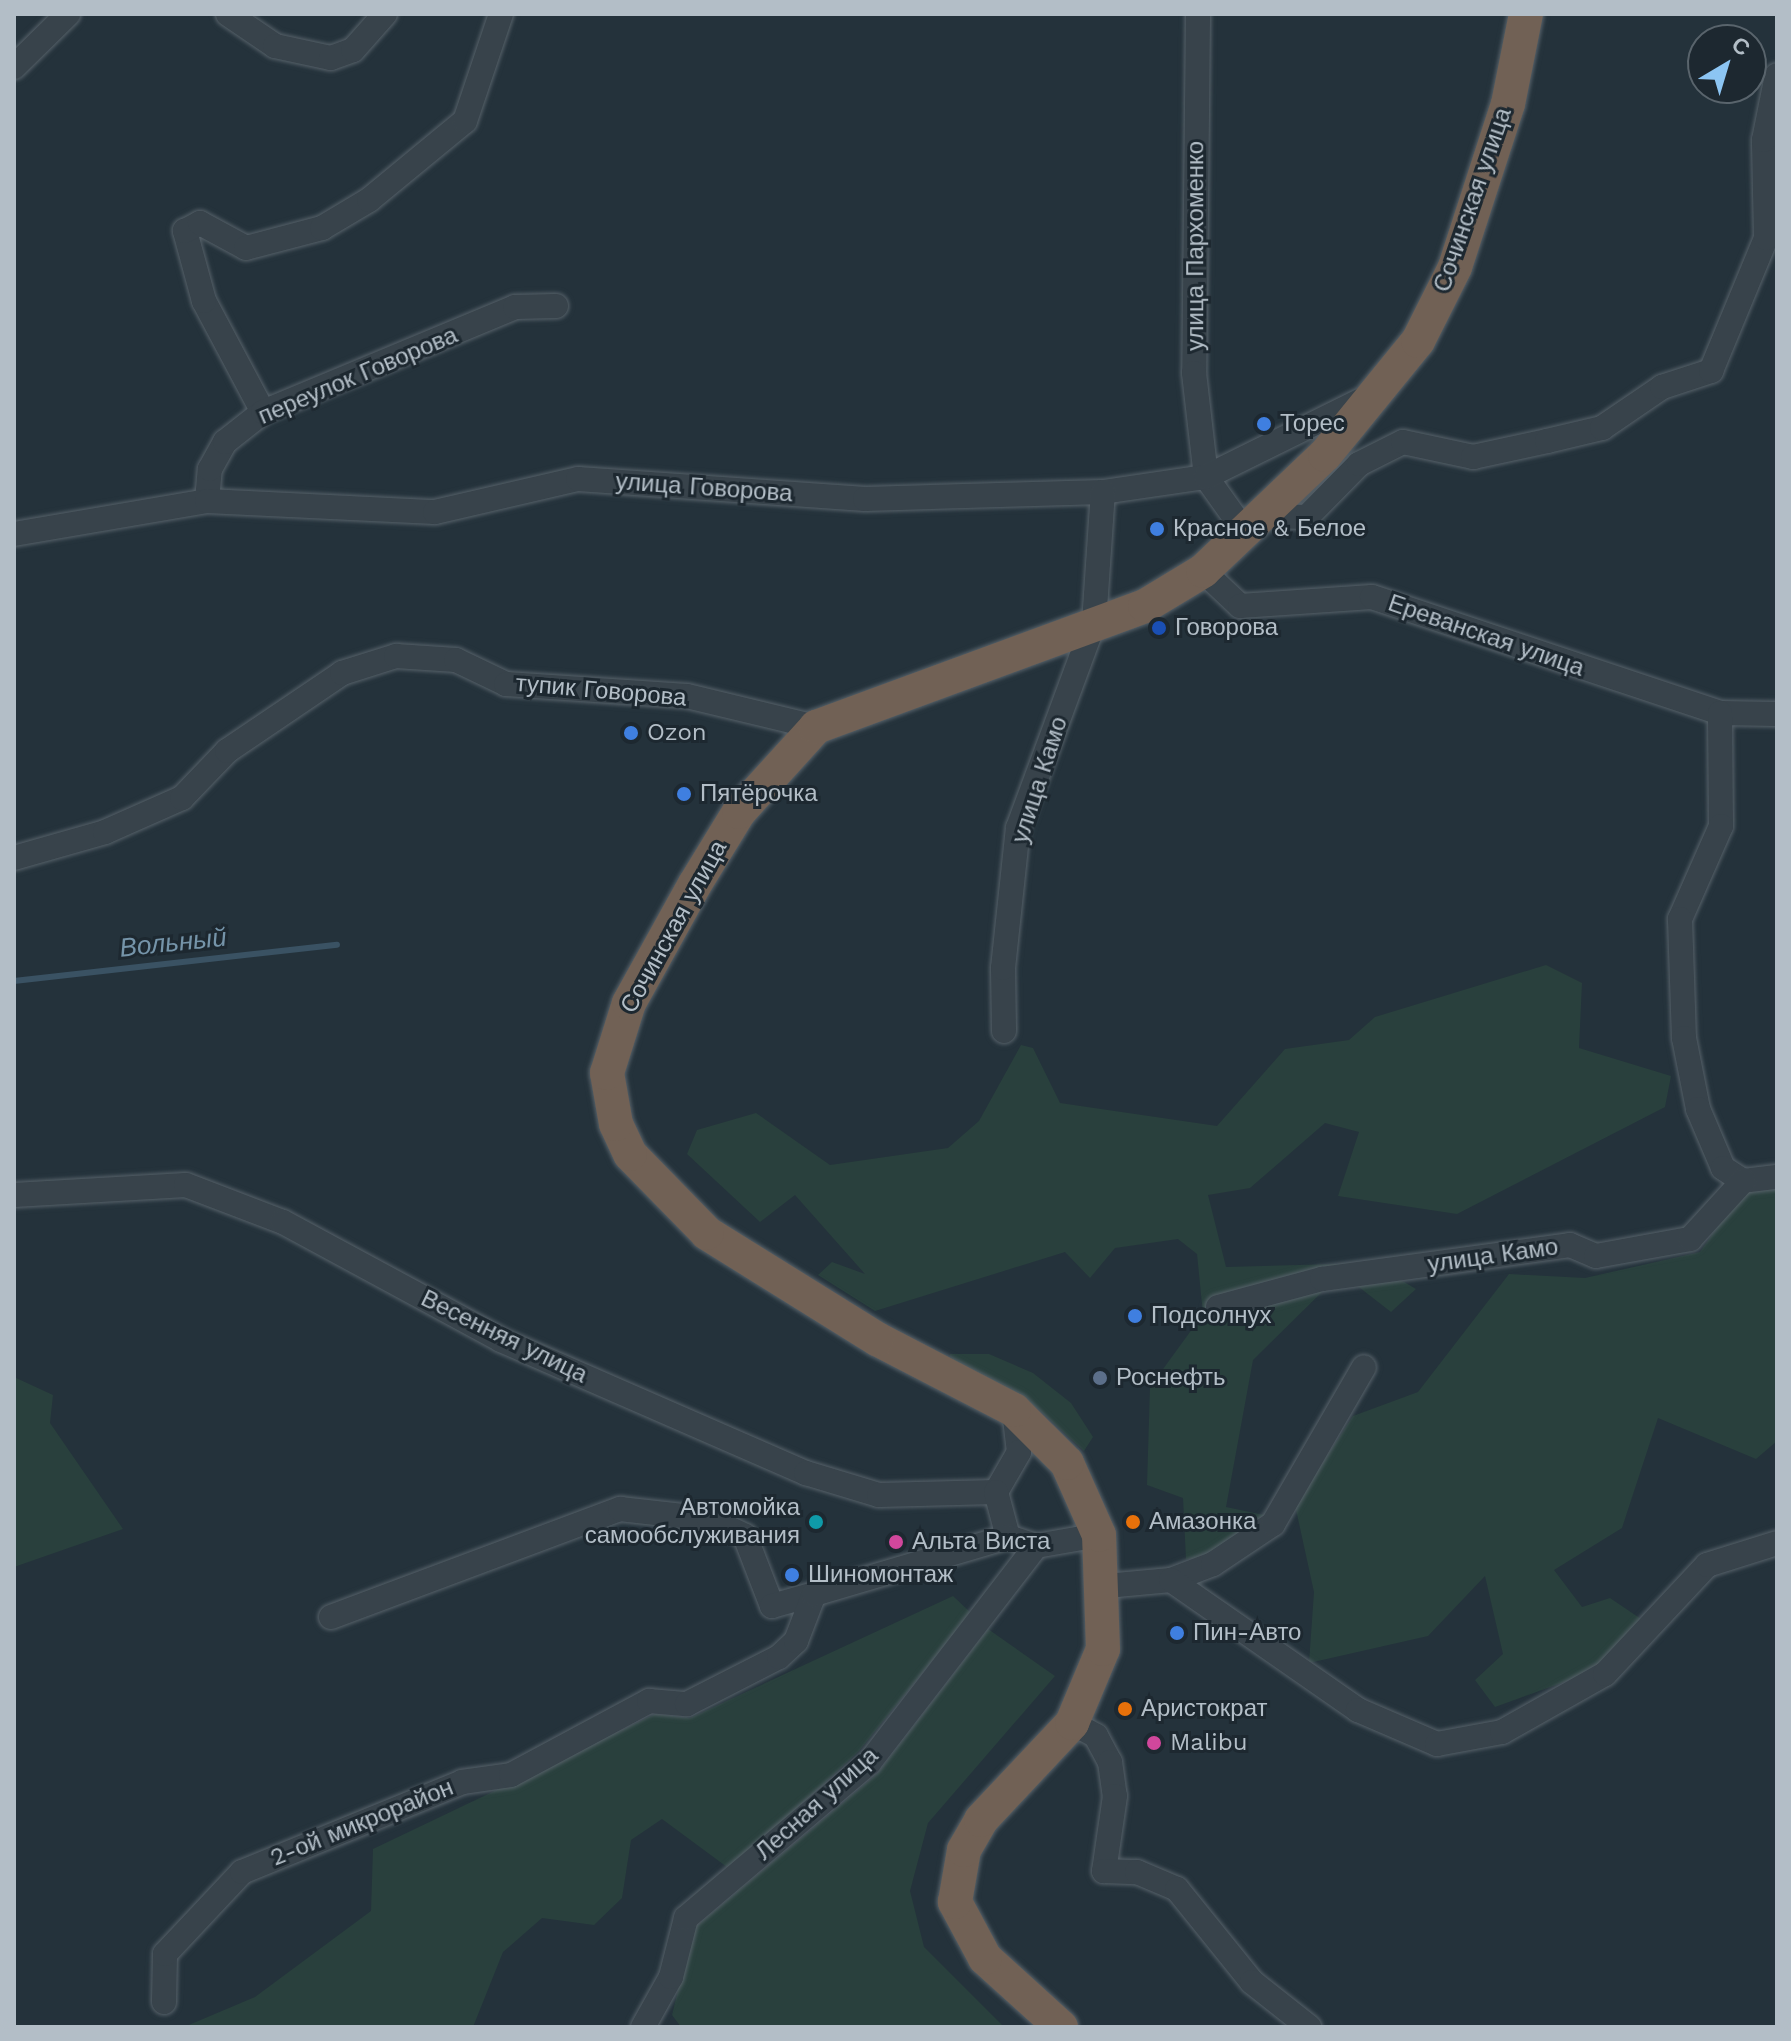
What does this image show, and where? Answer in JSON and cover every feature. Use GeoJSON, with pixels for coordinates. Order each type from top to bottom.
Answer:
{"type":"FeatureCollection","features":[{"type":"Feature","properties":{"kind":"highway","name":"Сочинская улица"},"geometry":{"type":"LineString","coordinates":[[1072,1723],[1103,1649],[1106,1586],[1095,1524],[1056,1447],[1014,1410],[877,1339],[719,1241],[640,1169],[616,1124],[607,1073],[629,1003],[739,812],[816,727],[1145,606],[1203,571],[1255,525],[1379,391],[1418,341],[1455,267],[1508,104],[1526,14]]}},
{"type":"Feature","properties":{"kind":"highway"},"geometry":{"type":"LineString","coordinates":[[1061,2027],[985,1958],[955,1902],[958,1866],[981,1820],[1072,1723]]}},
{"type":"Feature","properties":{"kind":"street"},"geometry":{"type":"LineString","coordinates":[[14,67],[68,14]]}},
{"type":"Feature","properties":{"kind":"street"},"geometry":{"type":"LineString","coordinates":[[228,14],[275,46],[331,58],[353,50],[385,14]]}},
{"type":"Feature","properties":{"kind":"street"},"geometry":{"type":"LineString","coordinates":[[263,412],[204,301],[185,231],[200,223],[246,248],[322,228],[369,200],[465,121],[501,14]]}},
{"type":"Feature","properties":{"kind":"street","name":"улица Пархоменко"},"geometry":{"type":"LineString","coordinates":[[1198,14],[1194,373],[1206,477]]}},
{"type":"Feature","properties":{"kind":"street"},"geometry":{"type":"LineString","coordinates":[[1206,477],[1255,525],[1307,517],[1359,464],[1403,442],[1473,457],[1547,441],[1602,428],[1662,387],[1711,371],[1766,238],[1764,140],[1777,75]]}},
{"type":"Feature","properties":{"kind":"street","name":"переулок Говорова"},"geometry":{"type":"LineString","coordinates":[[207,501],[210,469],[225,442],[263,412],[515,307],[556,306]]}},
{"type":"Feature","properties":{"kind":"street","name":"улица Говорова"},"geometry":{"type":"LineString","coordinates":[[14,534],[207,501],[435,512],[578,479],[865,499],[1103,492],[1206,477],[1379,391]]}},
{"type":"Feature","properties":{"kind":"street","name":"улица Камо"},"geometry":{"type":"LineString","coordinates":[[1004,1031],[1003,968],[1018,828],[1078,676],[1094,623],[1103,492]]}},
{"type":"Feature","properties":{"kind":"street","name":"Ереванская улица"},"geometry":{"type":"LineString","coordinates":[[1203,571],[1240,606],[1372,597],[1720,713],[1777,714]]}},
{"type":"Feature","properties":{"kind":"street","name":"тупик Говорова"},"geometry":{"type":"LineString","coordinates":[[14,858],[105,832],[182,798],[227,751],[342,673],[396,656],[456,660],[506,684],[687,696],[816,727]]}},
{"type":"Feature","properties":{"kind":"street"},"geometry":{"type":"LineString","coordinates":[[1720,713],[1721,826],[1680,919],[1684,1038],[1698,1109],[1723,1168],[1743,1181],[1777,1177]]}},
{"type":"Feature","properties":{"kind":"street","name":"улица Камо"},"geometry":{"type":"LineString","coordinates":[[1218,1307],[1322,1279],[1570,1245],[1596,1256],[1690,1239],[1743,1181]]}},
{"type":"Feature","properties":{"kind":"street","name":"Весенняя улица"},"geometry":{"type":"LineString","coordinates":[[14,1195],[186,1185],[283,1222],[501,1340],[806,1473],[879,1495],[996,1492]]}},
{"type":"Feature","properties":{"kind":"street"},"geometry":{"type":"LineString","coordinates":[[1106,1586],[1171,1580],[1213,1564],[1273,1524],[1364,1367]]}},
{"type":"Feature","properties":{"kind":"street"},"geometry":{"type":"LineString","coordinates":[[1008,1537],[996,1492],[1019,1452],[1014,1410]]}},
{"type":"Feature","properties":{"kind":"street"},"geometry":{"type":"LineString","coordinates":[[331,1617],[620,1509],[709,1519],[745,1536],[772,1606],[1008,1537],[1036,1546],[1095,1524]]}},
{"type":"Feature","properties":{"kind":"street"},"geometry":{"type":"LineString","coordinates":[[1171,1580],[1358,1710],[1437,1744],[1502,1732],[1605,1674],[1678,1588],[1707,1565],[1777,1543]]}},
{"type":"Feature","properties":{"kind":"street","name":"Лесная улица"},"geometry":{"type":"LineString","coordinates":[[643,2027],[671,1977],[686,1918],[869,1763],[1036,1546]]}},
{"type":"Feature","properties":{"kind":"street","name":"2-ой микрорайон"},"geometry":{"type":"LineString","coordinates":[[164,2002],[165,1954],[242,1872],[462,1782],[511,1775],[649,1701],[687,1704],[779,1657],[796,1641],[814,1594]]}},
{"type":"Feature","properties":{"kind":"street"},"geometry":{"type":"LineString","coordinates":[[1072,1723],[1096,1736],[1110,1762],[1115,1796],[1104,1871],[1137,1872],[1177,1889],[1252,1982],[1309,2027]]}},
{"type":"Feature","properties":{"kind":"green space"},"geometry":{"type":"Polygon","coordinates":[[[1546,965],[1582,983],[1579,1048],[1671,1076],[1665,1107],[1457,1214],[1338,1196],[1359,1132],[1325,1123],[1250,1188],[1208,1195],[1226,1267],[1372,1263],[1416,1289],[1391,1312],[1355,1284],[1323,1291],[1253,1360],[1226,1507],[1264,1515],[1211,1557],[1186,1559],[1183,1498],[1147,1485],[1150,1387],[1203,1314],[1197,1254],[1178,1239],[1115,1248],[1090,1278],[1065,1252],[875,1311],[818,1275],[832,1262],[865,1274],[795,1195],[760,1222],[687,1154],[697,1130],[756,1113],[830,1165],[948,1148],[979,1121],[1021,1045],[1033,1048],[1060,1103],[1217,1126],[1285,1049],[1349,1040],[1375,1017],[1546,965]]]}},
{"type":"Feature","properties":{"kind":"green space"},"geometry":{"type":"Polygon","coordinates":[[[1777,1186],[1777,1441],[1756,1459],[1658,1418],[1622,1528],[1554,1570],[1582,1607],[1610,1598],[1641,1619],[1603,1668],[1495,1707],[1475,1680],[1503,1654],[1485,1576],[1428,1636],[1309,1663],[1314,1592],[1295,1505],[1353,1416],[1418,1392],[1509,1274],[1585,1278],[1700,1252],[1743,1190],[1777,1186]]]}},
{"type":"Feature","properties":{"kind":"green space"},"geometry":{"type":"Polygon","coordinates":[[[950,1354],[989,1354],[1033,1373],[1071,1403],[1093,1437],[1084,1451],[1038,1409],[951,1369],[950,1354]]]}},
{"type":"Feature","properties":{"kind":"green space"},"geometry":{"type":"Polygon","coordinates":[[[14,1377],[53,1395],[50,1423],[123,1529],[14,1567],[14,1377]]]}},
{"type":"Feature","properties":{"kind":"green space"},"geometry":{"type":"Polygon","coordinates":[[[953,1596],[971,1613],[859,1751],[731,1870],[662,1819],[631,1840],[622,1898],[594,1925],[542,1918],[503,1952],[473,2027],[184,2027],[255,1997],[371,1911],[373,1849],[655,1714],[690,1718],[953,1596]]]}},
{"type":"Feature","properties":{"kind":"green space"},"geometry":{"type":"Polygon","coordinates":[[[988,1629],[1055,1676],[928,1823],[910,1891],[924,1947],[1004,2027],[681,2027],[672,2015],[693,1929],[877,1774],[988,1629]]]}},
{"type":"Feature","properties":{"kind":"waterway","name":"Вольный"},"geometry":{"type":"LineString","coordinates":[[14,981],[337,945]]}},
{"type":"Feature","properties":{"kind":"place","name":"Торес"},"geometry":{"type":"Point","coordinates":[1264,424]}},
{"type":"Feature","properties":{"kind":"place","name":"Красное & Белое"},"geometry":{"type":"Point","coordinates":[1157,529]}},
{"type":"Feature","properties":{"kind":"place","name":"Говорова"},"geometry":{"type":"Point","coordinates":[1159,628]}},
{"type":"Feature","properties":{"kind":"place","name":"Ozon"},"geometry":{"type":"Point","coordinates":[631,733]}},
{"type":"Feature","properties":{"kind":"place","name":"Пятёрочка"},"geometry":{"type":"Point","coordinates":[684,794]}},
{"type":"Feature","properties":{"kind":"place","name":"Подсолнух"},"geometry":{"type":"Point","coordinates":[1135,1316]}},
{"type":"Feature","properties":{"kind":"place","name":"Роснефть"},"geometry":{"type":"Point","coordinates":[1100,1378]}},
{"type":"Feature","properties":{"kind":"place","name":"Автомойка самообслуживания"},"geometry":{"type":"Point","coordinates":[816,1522]}},
{"type":"Feature","properties":{"kind":"place","name":"Амазонка"},"geometry":{"type":"Point","coordinates":[1133,1522]}},
{"type":"Feature","properties":{"kind":"place","name":"Альта Виста"},"geometry":{"type":"Point","coordinates":[896,1542]}},
{"type":"Feature","properties":{"kind":"place","name":"Шиномонтаж"},"geometry":{"type":"Point","coordinates":[792,1575]}},
{"type":"Feature","properties":{"kind":"place","name":"Пин-Авто"},"geometry":{"type":"Point","coordinates":[1177,1633]}},
{"type":"Feature","properties":{"kind":"place","name":"Аристократ"},"geometry":{"type":"Point","coordinates":[1125,1709]}},
{"type":"Feature","properties":{"kind":"place","name":"Malibu"},"geometry":{"type":"Point","coordinates":[1154,1743]}}]}
